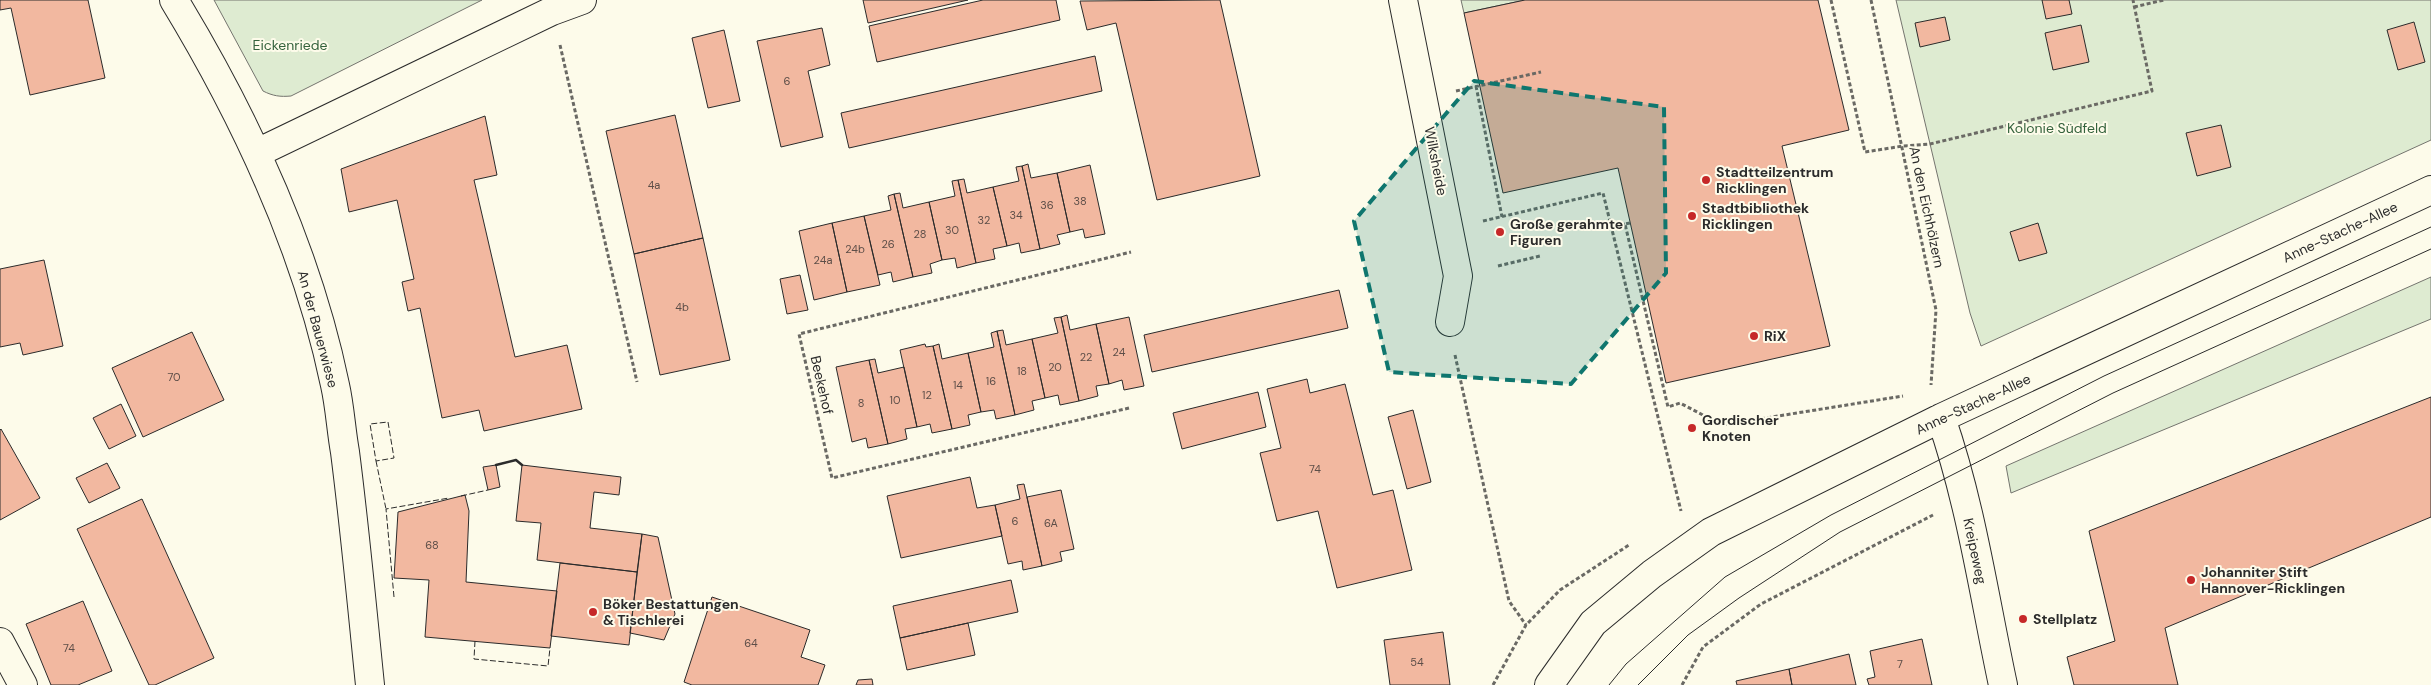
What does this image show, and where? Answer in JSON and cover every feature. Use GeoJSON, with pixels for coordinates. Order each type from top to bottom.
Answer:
{"type":"FeatureCollection","features":[{"type":"Feature","properties":{"kind":"street","name":"An der Bauerwiese"},"geometry":{"type":"LineString","coordinates":[[174,0],[196,36],[257,153],[307,281],[335,385],[354,518],[370,685]]}},
{"type":"Feature","properties":{"kind":"street"},"geometry":{"type":"LineString","coordinates":[[257,153],[552,11],[582,0]]}},
{"type":"Feature","properties":{"kind":"street","name":"Wilksheide"},"geometry":{"type":"LineString","coordinates":[[1403,0],[1458,276],[1450,322]]}},
{"type":"Feature","properties":{"kind":"street","name":"Anne-Stache-Allee"},"geometry":{"type":"LineString","coordinates":[[1552,681],[1593,623],[1652,574],[1711,532],[1941,418],[2431,190]]}},
{"type":"Feature","properties":{"kind":"street","name":"Kreipeweg"},"geometry":{"type":"LineString","coordinates":[[1941,418],[1953,451],[2003,685]]}},
{"type":"Feature","properties":{"kind":"street"},"geometry":{"type":"LineString","coordinates":[[0,642],[23,685]]}},
{"type":"Feature","properties":{"kind":"path"},"geometry":{"type":"LineString","coordinates":[[1832,0],[1865,152],[1930,144],[2152,92],[2133,0]]}},
{"type":"Feature","properties":{"kind":"path","name":"An den Eichhölzern"},"geometry":{"type":"LineString","coordinates":[[1871,0],[1936,310],[1931,391],[1941,418]]}},
{"type":"Feature","properties":{"kind":"path"},"geometry":{"type":"LineString","coordinates":[[2134,7],[2164,0]]}},
{"type":"Feature","properties":{"kind":"path"},"geometry":{"type":"LineString","coordinates":[[552,11],[637,382]]}},
{"type":"Feature","properties":{"kind":"path"},"geometry":{"type":"LineString","coordinates":[[1456,91],[1541,72]]}},
{"type":"Feature","properties":{"kind":"path"},"geometry":{"type":"LineString","coordinates":[[1476,86],[1502,217]]}},
{"type":"Feature","properties":{"kind":"path"},"geometry":{"type":"LineString","coordinates":[[1450,229],[1603,193],[1683,517]]}},
{"type":"Feature","properties":{"kind":"path"},"geometry":{"type":"LineString","coordinates":[[1611,228],[1630,223]]}},
{"type":"Feature","properties":{"kind":"path"},"geometry":{"type":"LineString","coordinates":[[1625,224],[1668,407],[1680,403],[1722,425],[1931,391]]}},
{"type":"Feature","properties":{"kind":"path","name":"Beekehof"},"geometry":{"type":"LineString","coordinates":[[1128,408],[832,478],[799,334],[1131,252]]}},
{"type":"Feature","properties":{"kind":"path"},"geometry":{"type":"LineString","coordinates":[[1498,266],[1540,256]]}},
{"type":"Feature","properties":{"kind":"path"},"geometry":{"type":"LineString","coordinates":[[1450,322],[1459,381],[1509,601],[1526,626]]}},
{"type":"Feature","properties":{"kind":"path"},"geometry":{"type":"LineString","coordinates":[[1682,685],[1704,647],[1761,604],[1964,499]]}},
{"type":"Feature","properties":{"kind":"highlighted area"},"geometry":{"type":"Polygon","coordinates":[[[1474,81],[1664,107],[1666,273],[1571,384],[1389,372],[1354,221],[1474,81]]]}},
{"type":"Feature","properties":{"kind":"green space","name":"Eickenriede"},"geometry":{"type":"Polygon","coordinates":[[[214,0],[482,0],[291,96],[283,96],[263,91],[214,0]]]}},
{"type":"Feature","properties":{"kind":"green space"},"geometry":{"type":"Polygon","coordinates":[[[1461,0],[1525,0],[1464,13],[1461,0]]]}},
{"type":"Feature","properties":{"kind":"green space","name":"Kolonie Südfeld"},"geometry":{"type":"Polygon","coordinates":[[[1896,0],[2431,0],[2431,140],[1981,346],[1970,313],[1896,0]]]}},
{"type":"Feature","properties":{"kind":"green space"},"geometry":{"type":"Polygon","coordinates":[[[2431,277],[2431,319],[2011,493],[2006,466],[2431,277]]]}},
{"type":"Feature","properties":{"kind":"building"},"geometry":{"type":"Polygon","coordinates":[[[0,0],[88,0],[105,78],[30,95],[11,8],[0,10],[0,0]]]}},
{"type":"Feature","properties":{"kind":"building"},"geometry":{"type":"Polygon","coordinates":[[[863,0],[968,0],[868,23],[863,0]]]}},
{"type":"Feature","properties":{"kind":"building"},"geometry":{"type":"Polygon","coordinates":[[[983,0],[1056,0],[1060,20],[877,62],[869,26],[983,0]]]}},
{"type":"Feature","properties":{"kind":"building"},"geometry":{"type":"Polygon","coordinates":[[[1220,0],[1260,176],[1157,200],[1116,23],[1087,30],[1080,1],[1220,0]]]}},
{"type":"Feature","properties":{"kind":"building","name":"Stadtteilzentrum Ricklingen"},"geometry":{"type":"Polygon","coordinates":[[[1525,0],[1818,0],[1849,130],[1782,146],[1830,346],[1666,383],[1618,168],[1503,193],[1464,13],[1525,0]]]}},
{"type":"Feature","properties":{"kind":"building"},"geometry":{"type":"Polygon","coordinates":[[[2042,0],[2069,0],[2072,14],[2046,19],[2042,0]]]}},
{"type":"Feature","properties":{"kind":"building"},"geometry":{"type":"Polygon","coordinates":[[[1945,17],[1950,40],[1920,47],[1915,23],[1945,17]]]}},
{"type":"Feature","properties":{"kind":"building"},"geometry":{"type":"Polygon","coordinates":[[[2414,22],[2425,62],[2398,70],[2387,30],[2414,22]]]}},
{"type":"Feature","properties":{"kind":"building"},"geometry":{"type":"Polygon","coordinates":[[[2081,25],[2089,62],[2053,70],[2045,33],[2081,25]]]}},
{"type":"Feature","properties":{"kind":"building"},"geometry":{"type":"Polygon","coordinates":[[[822,28],[830,65],[808,71],[823,137],[781,147],[757,41],[822,28]]]}},
{"type":"Feature","properties":{"kind":"building"},"geometry":{"type":"Polygon","coordinates":[[[724,30],[740,101],[708,108],[692,38],[724,30]]]}},
{"type":"Feature","properties":{"kind":"building"},"geometry":{"type":"Polygon","coordinates":[[[1095,56],[1102,91],[849,148],[841,113],[1095,56]]]}},
{"type":"Feature","properties":{"kind":"building"},"geometry":{"type":"Polygon","coordinates":[[[675,115],[703,238],[634,254],[606,131],[675,115]]]}},
{"type":"Feature","properties":{"kind":"building"},"geometry":{"type":"Polygon","coordinates":[[[485,116],[497,175],[474,180],[515,357],[567,345],[582,409],[484,431],[479,410],[442,418],[420,308],[408,311],[402,282],[414,279],[397,200],[349,212],[341,169],[485,116]]]}},
{"type":"Feature","properties":{"kind":"building"},"geometry":{"type":"Polygon","coordinates":[[[2221,125],[2231,167],[2197,176],[2186,133],[2221,125]]]}},
{"type":"Feature","properties":{"kind":"building"},"geometry":{"type":"Polygon","coordinates":[[[1028,164],[1031,178],[1057,173],[1070,232],[1057,235],[1060,244],[1040,249],[1022,166],[1028,164]]]}},
{"type":"Feature","properties":{"kind":"building"},"geometry":{"type":"Polygon","coordinates":[[[1090,165],[1105,234],[1085,238],[1083,229],[1070,232],[1057,173],[1090,165]]]}},
{"type":"Feature","properties":{"kind":"building"},"geometry":{"type":"Polygon","coordinates":[[[1022,166],[1040,249],[1021,253],[1019,243],[1007,246],[993,187],[1019,181],[1016,167],[1022,166]]]}},
{"type":"Feature","properties":{"kind":"building"},"geometry":{"type":"Polygon","coordinates":[[[964,179],[967,193],[993,187],[1007,246],[993,249],[995,259],[976,263],[958,180],[964,179]]]}},
{"type":"Feature","properties":{"kind":"building"},"geometry":{"type":"Polygon","coordinates":[[[958,180],[976,263],[957,268],[955,258],[942,260],[929,202],[955,196],[952,181],[958,180]]]}},
{"type":"Feature","properties":{"kind":"building"},"geometry":{"type":"Polygon","coordinates":[[[900,193],[903,208],[929,202],[942,260],[930,264],[932,273],[913,277],[894,194],[900,193]]]}},
{"type":"Feature","properties":{"kind":"building"},"geometry":{"type":"Polygon","coordinates":[[[894,194],[913,277],[893,282],[891,272],[878,275],[864,216],[891,210],[888,196],[894,194]]]}},
{"type":"Feature","properties":{"kind":"building"},"geometry":{"type":"Polygon","coordinates":[[[864,216],[880,285],[847,292],[832,223],[864,216]]]}},
{"type":"Feature","properties":{"kind":"building"},"geometry":{"type":"Polygon","coordinates":[[[832,223],[847,292],[814,300],[799,231],[832,223]]]}},
{"type":"Feature","properties":{"kind":"building"},"geometry":{"type":"Polygon","coordinates":[[[2038,223],[2047,253],[2019,261],[2010,232],[2038,223]]]}},
{"type":"Feature","properties":{"kind":"building"},"geometry":{"type":"Polygon","coordinates":[[[703,238],[730,360],[660,375],[634,254],[703,238]]]}},
{"type":"Feature","properties":{"kind":"building"},"geometry":{"type":"Polygon","coordinates":[[[44,260],[63,346],[23,355],[20,343],[0,347],[0,269],[44,260]]]}},
{"type":"Feature","properties":{"kind":"building"},"geometry":{"type":"Polygon","coordinates":[[[800,275],[808,310],[787,314],[780,279],[800,275]]]}},
{"type":"Feature","properties":{"kind":"building"},"geometry":{"type":"Polygon","coordinates":[[[1339,290],[1348,328],[1152,372],[1144,335],[1339,290]]]}},
{"type":"Feature","properties":{"kind":"building"},"geometry":{"type":"Polygon","coordinates":[[[1067,315],[1070,330],[1096,324],[1109,384],[1096,386],[1098,396],[1079,401],[1061,317],[1067,315]]]}},
{"type":"Feature","properties":{"kind":"building"},"geometry":{"type":"Polygon","coordinates":[[[1061,317],[1079,401],[1060,405],[1058,395],[1045,398],[1032,339],[1058,333],[1054,318],[1061,317]]]}},
{"type":"Feature","properties":{"kind":"building"},"geometry":{"type":"Polygon","coordinates":[[[1129,317],[1144,386],[1124,390],[1122,380],[1109,384],[1096,324],[1129,317]]]}},
{"type":"Feature","properties":{"kind":"building"},"geometry":{"type":"Polygon","coordinates":[[[1003,330],[1006,345],[1032,339],[1045,398],[1032,401],[1034,410],[1015,415],[997,331],[1003,330]]]}},
{"type":"Feature","properties":{"kind":"building"},"geometry":{"type":"Polygon","coordinates":[[[997,331],[1015,415],[996,419],[994,410],[981,412],[968,353],[994,347],[991,333],[997,331]]]}},
{"type":"Feature","properties":{"kind":"building"},"geometry":{"type":"Polygon","coordinates":[[[192,332],[224,400],[143,437],[112,368],[192,332]]]}},
{"type":"Feature","properties":{"kind":"building"},"geometry":{"type":"Polygon","coordinates":[[[925,344],[926,347],[933,346],[952,429],[932,433],[930,424],[917,427],[900,350],[925,344]]]}},
{"type":"Feature","properties":{"kind":"building"},"geometry":{"type":"Polygon","coordinates":[[[939,344],[942,359],[968,353],[981,412],[968,415],[970,425],[952,429],[933,346],[939,344]]]}},
{"type":"Feature","properties":{"kind":"building"},"geometry":{"type":"Polygon","coordinates":[[[875,359],[878,373],[904,367],[917,427],[905,429],[907,439],[888,444],[869,360],[875,359]]]}},
{"type":"Feature","properties":{"kind":"building"},"geometry":{"type":"Polygon","coordinates":[[[869,360],[888,444],[868,448],[866,438],[852,442],[836,367],[869,360]]]}},
{"type":"Feature","properties":{"kind":"building"},"geometry":{"type":"Polygon","coordinates":[[[1307,379],[1310,393],[1345,384],[1373,495],[1393,490],[1412,570],[1337,588],[1318,511],[1277,521],[1260,453],[1281,448],[1267,389],[1307,379]]]}},
{"type":"Feature","properties":{"kind":"building"},"geometry":{"type":"Polygon","coordinates":[[[1258,392],[1266,427],[1182,449],[1173,413],[1258,392]]]}},
{"type":"Feature","properties":{"kind":"building","name":"Johanniter Stift Hannover-Ricklingen"},"geometry":{"type":"Polygon","coordinates":[[[2431,397],[2431,517],[2165,628],[2178,685],[2074,685],[2067,657],[2115,641],[2089,531],[2431,397]]]}},
{"type":"Feature","properties":{"kind":"building"},"geometry":{"type":"Polygon","coordinates":[[[121,404],[136,436],[109,449],[93,418],[121,404]]]}},
{"type":"Feature","properties":{"kind":"building"},"geometry":{"type":"Polygon","coordinates":[[[1413,410],[1431,482],[1407,489],[1388,417],[1413,410]]]}},
{"type":"Feature","properties":{"kind":"building"},"geometry":{"type":"Polygon","coordinates":[[[0,430],[40,498],[0,520],[0,430]]]}},
{"type":"Feature","properties":{"kind":"building"},"geometry":{"type":"Polygon","coordinates":[[[107,463],[120,488],[89,503],[76,478],[107,463]]]}},
{"type":"Feature","properties":{"kind":"building"},"geometry":{"type":"Polygon","coordinates":[[[496,465],[500,487],[488,490],[483,467],[496,465]]]}},
{"type":"Feature","properties":{"kind":"building"},"geometry":{"type":"Polygon","coordinates":[[[522,465],[621,477],[619,495],[594,492],[590,528],[642,534],[637,572],[537,560],[541,523],[516,521],[522,465]]]}},
{"type":"Feature","properties":{"kind":"building"},"geometry":{"type":"Polygon","coordinates":[[[970,477],[977,508],[995,505],[1002,536],[901,558],[887,496],[970,477]]]}},
{"type":"Feature","properties":{"kind":"building"},"geometry":{"type":"Polygon","coordinates":[[[1024,484],[1042,566],[1023,570],[1022,561],[1008,564],[995,505],[1020,499],[1017,485],[1024,484]]]}},
{"type":"Feature","properties":{"kind":"building"},"geometry":{"type":"Polygon","coordinates":[[[1061,490],[1074,549],[1060,552],[1062,561],[1042,566],[1027,497],[1061,490]]]}},
{"type":"Feature","properties":{"kind":"building"},"geometry":{"type":"Polygon","coordinates":[[[465,495],[469,511],[466,582],[557,591],[550,648],[425,637],[429,580],[394,578],[398,512],[465,495]]]}},
{"type":"Feature","properties":{"kind":"building"},"geometry":{"type":"Polygon","coordinates":[[[142,499],[214,658],[155,685],[149,685],[77,529],[142,499]]]}},
{"type":"Feature","properties":{"kind":"building"},"geometry":{"type":"Polygon","coordinates":[[[642,534],[658,537],[675,614],[664,640],[630,633],[642,534]]]}},
{"type":"Feature","properties":{"kind":"building","name":"Böker Bestattungen & Tischlerei"},"geometry":{"type":"Polygon","coordinates":[[[560,563],[637,572],[629,645],[551,636],[560,563]]]}},
{"type":"Feature","properties":{"kind":"building"},"geometry":{"type":"Polygon","coordinates":[[[1011,580],[1018,612],[900,638],[893,606],[1011,580]]]}},
{"type":"Feature","properties":{"kind":"building"},"geometry":{"type":"Polygon","coordinates":[[[712,597],[810,630],[801,657],[825,665],[818,685],[692,685],[684,682],[712,597]]]}},
{"type":"Feature","properties":{"kind":"building"},"geometry":{"type":"Polygon","coordinates":[[[83,601],[112,671],[78,685],[51,685],[26,624],[83,601]]]}},
{"type":"Feature","properties":{"kind":"building"},"geometry":{"type":"Polygon","coordinates":[[[968,623],[975,655],[907,670],[900,638],[968,623]]]}},
{"type":"Feature","properties":{"kind":"building"},"geometry":{"type":"Polygon","coordinates":[[[1443,632],[1450,685],[1390,685],[1384,640],[1443,632]]]}},
{"type":"Feature","properties":{"kind":"building"},"geometry":{"type":"Polygon","coordinates":[[[1922,639],[1932,685],[1869,685],[1867,679],[1875,677],[1870,651],[1922,639]]]}},
{"type":"Feature","properties":{"kind":"building"},"geometry":{"type":"Polygon","coordinates":[[[1849,654],[1856,685],[1792,685],[1789,669],[1849,654]]]}},
{"type":"Feature","properties":{"kind":"building"},"geometry":{"type":"Polygon","coordinates":[[[1789,669],[1792,685],[1737,685],[1736,681],[1789,669]]]}},
{"type":"Feature","properties":{"kind":"building"},"geometry":{"type":"Polygon","coordinates":[[[872,679],[873,685],[856,685],[858,680],[872,679]]]}},
{"type":"Feature","properties":{"kind":"tram line"},"geometry":{"type":"LineString","coordinates":[[1609,685],[1626,664],[1725,577],[1831,515],[2104,376],[2431,227]]}},
{"type":"Feature","properties":{"kind":"tram line"},"geometry":{"type":"LineString","coordinates":[[1638,685],[1688,635],[1739,598],[1840,532],[2113,393],[2431,249]]}},
{"type":"Feature","properties":{"kind":"fence"},"geometry":{"type":"LineString","coordinates":[[388,422],[394,458],[376,461],[370,424],[388,422]]}},
{"type":"Feature","properties":{"kind":"fence"},"geometry":{"type":"LineString","coordinates":[[376,461],[386,509]]}},
{"type":"Feature","properties":{"kind":"fence"},"geometry":{"type":"LineString","coordinates":[[461,496],[488,490]]}},
{"type":"Feature","properties":{"kind":"fence"},"geometry":{"type":"LineString","coordinates":[[394,597],[386,509],[449,498]]}},
{"type":"Feature","properties":{"kind":"fence"},"geometry":{"type":"LineString","coordinates":[[475,641],[474,659],[548,666],[550,648]]}},
{"type":"Feature","properties":{"kind":"wall"},"geometry":{"type":"LineString","coordinates":[[496,465],[516,460],[522,465]]}},
{"type":"Feature","properties":{"kind":"place","name":"Stadtteilzentrum Ricklingen"},"geometry":{"type":"Point","coordinates":[1706,180]}},
{"type":"Feature","properties":{"kind":"place","name":"Stadtbibliothek Ricklingen"},"geometry":{"type":"Point","coordinates":[1692,216]}},
{"type":"Feature","properties":{"kind":"place","name":"Große gerahmte Figuren"},"geometry":{"type":"Point","coordinates":[1500,232]}},
{"type":"Feature","properties":{"kind":"place","name":"RiX"},"geometry":{"type":"Point","coordinates":[1754,336]}},
{"type":"Feature","properties":{"kind":"place","name":"Gordischer Knoten"},"geometry":{"type":"Point","coordinates":[1692,428]}},
{"type":"Feature","properties":{"kind":"place","name":"Johanniter Stift Hannover-Ricklingen"},"geometry":{"type":"Point","coordinates":[2191,580]}},
{"type":"Feature","properties":{"kind":"place","name":"Böker Bestattungen & Tischlerei"},"geometry":{"type":"Point","coordinates":[593,612]}},
{"type":"Feature","properties":{"kind":"place","name":"Stellplatz"},"geometry":{"type":"Point","coordinates":[2023,619]}}]}
